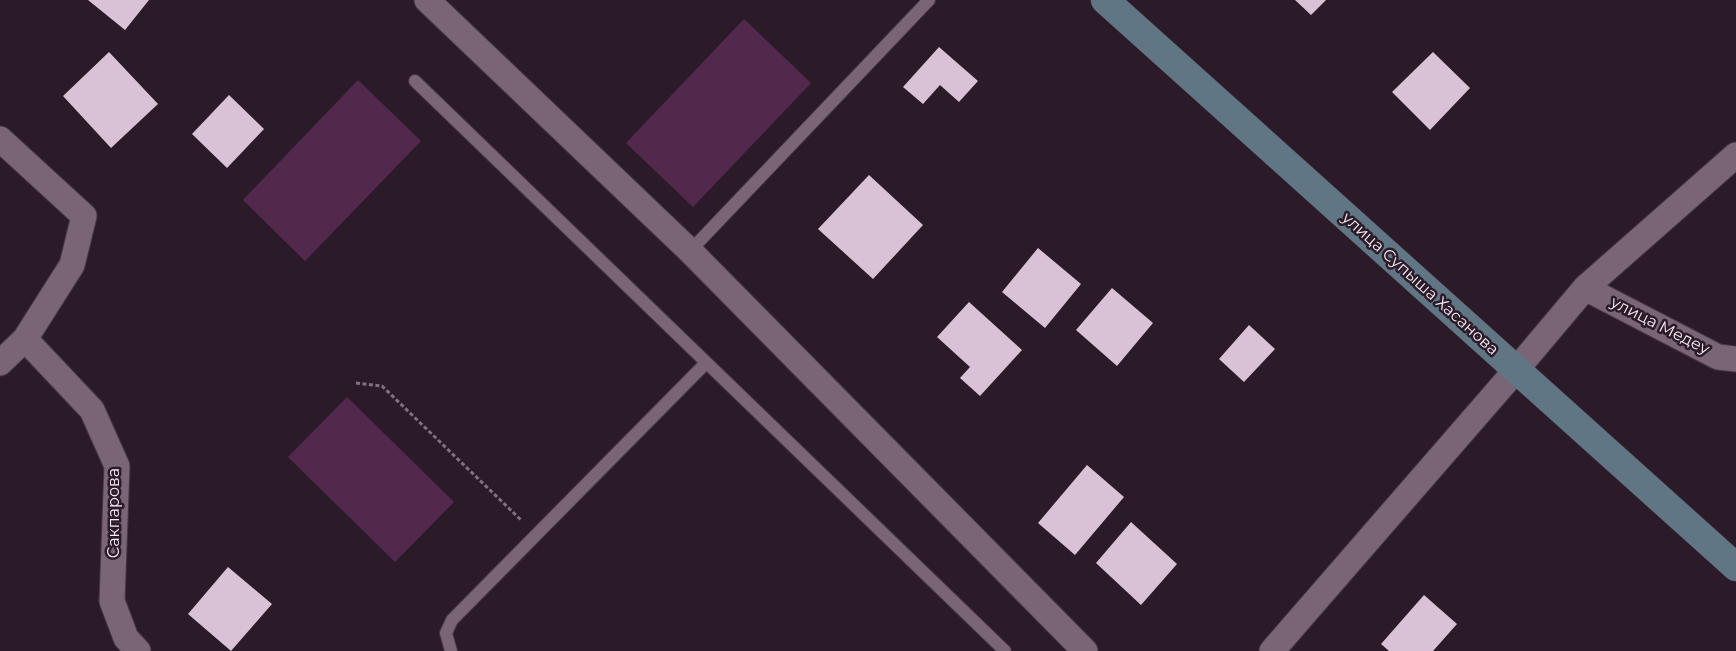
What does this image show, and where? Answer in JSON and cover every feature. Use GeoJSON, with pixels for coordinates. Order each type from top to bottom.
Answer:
{"type":"FeatureCollection","features":[{"type":"Feature","properties":{"kind":"street"},"geometry":{"type":"LineString","coordinates":[[427,0],[690,252],[1085,651]]}},
{"type":"Feature","properties":{"kind":"street","name":"улица Супыша Хасанова"},"geometry":{"type":"LineString","coordinates":[[1105,0],[1736,567]]}},
{"type":"Feature","properties":{"kind":"street"},"geometry":{"type":"LineString","coordinates":[[0,139],[84,216],[72,265],[25,339],[0,362]]}},
{"type":"Feature","properties":{"kind":"street"},"geometry":{"type":"LineString","coordinates":[[1272,651],[1585,288],[1736,155]]}},
{"type":"Feature","properties":{"kind":"street","name":"улица Медеу"},"geometry":{"type":"LineString","coordinates":[[1585,288],[1718,357],[1736,359]]}},
{"type":"Feature","properties":{"kind":"street","name":"Сакпарова"},"geometry":{"type":"LineString","coordinates":[[25,339],[92,410],[117,466],[112,601],[126,638],[138,651]]}},
{"type":"Feature","properties":{"kind":"lane"},"geometry":{"type":"LineString","coordinates":[[690,252],[929,0]]}},
{"type":"Feature","properties":{"kind":"lane"},"geometry":{"type":"LineString","coordinates":[[415,81],[1005,651]]}},
{"type":"Feature","properties":{"kind":"lane"},"geometry":{"type":"LineString","coordinates":[[451,651],[446,633],[452,620],[706,363]]}},
{"type":"Feature","properties":{"kind":"path"},"geometry":{"type":"LineString","coordinates":[[356,383],[382,386],[536,534]]}},
{"type":"Feature","properties":{"kind":"shaded area"},"geometry":{"type":"Polygon","coordinates":[[[744,19],[811,83],[693,207],[626,143],[744,19]]]}},
{"type":"Feature","properties":{"kind":"shaded area"},"geometry":{"type":"Polygon","coordinates":[[[358,80],[421,141],[305,261],[243,200],[358,80]]]}},
{"type":"Feature","properties":{"kind":"shaded area"},"geometry":{"type":"Polygon","coordinates":[[[347,397],[454,502],[395,562],[288,457],[347,397]]]}},
{"type":"Feature","properties":{"kind":"building"},"geometry":{"type":"Polygon","coordinates":[[[88,0],[149,0],[125,30],[88,0]]]}},
{"type":"Feature","properties":{"kind":"building"},"geometry":{"type":"Polygon","coordinates":[[[1295,0],[1326,0],[1311,15],[1295,0]]]}},
{"type":"Feature","properties":{"kind":"building"},"geometry":{"type":"Polygon","coordinates":[[[939,47],[978,81],[959,102],[940,85],[923,104],[903,87],[939,47]]]}},
{"type":"Feature","properties":{"kind":"building"},"geometry":{"type":"Polygon","coordinates":[[[109,52],[158,104],[111,148],[63,96],[109,52]]]}},
{"type":"Feature","properties":{"kind":"building"},"geometry":{"type":"Polygon","coordinates":[[[1433,52],[1470,88],[1430,130],[1392,92],[1433,52]]]}},
{"type":"Feature","properties":{"kind":"building"},"geometry":{"type":"Polygon","coordinates":[[[229,95],[264,129],[227,168],[192,134],[229,95]]]}},
{"type":"Feature","properties":{"kind":"building"},"geometry":{"type":"Polygon","coordinates":[[[869,175],[923,225],[873,279],[818,229],[869,175]]]}},
{"type":"Feature","properties":{"kind":"building"},"geometry":{"type":"Polygon","coordinates":[[[1038,248],[1081,284],[1045,328],[1002,292],[1038,248]]]}},
{"type":"Feature","properties":{"kind":"building"},"geometry":{"type":"Polygon","coordinates":[[[1112,288],[1153,323],[1117,366],[1076,330],[1112,288]]]}},
{"type":"Feature","properties":{"kind":"building"},"geometry":{"type":"Polygon","coordinates":[[[969,302],[1022,350],[980,396],[960,378],[970,367],[937,337],[969,302]]]}},
{"type":"Feature","properties":{"kind":"building"},"geometry":{"type":"Polygon","coordinates":[[[1249,325],[1275,349],[1244,382],[1219,359],[1249,325]]]}},
{"type":"Feature","properties":{"kind":"building"},"geometry":{"type":"Polygon","coordinates":[[[1087,465],[1124,497],[1075,555],[1038,523],[1087,465]]]}},
{"type":"Feature","properties":{"kind":"building"},"geometry":{"type":"Polygon","coordinates":[[[1131,522],[1177,564],[1141,605],[1096,563],[1131,522]]]}},
{"type":"Feature","properties":{"kind":"building"},"geometry":{"type":"Polygon","coordinates":[[[228,567],[272,604],[231,651],[188,614],[228,567]]]}},
{"type":"Feature","properties":{"kind":"building"},"geometry":{"type":"Polygon","coordinates":[[[1424,595],[1457,624],[1433,651],[1389,651],[1381,644],[1424,595]]]}}]}
